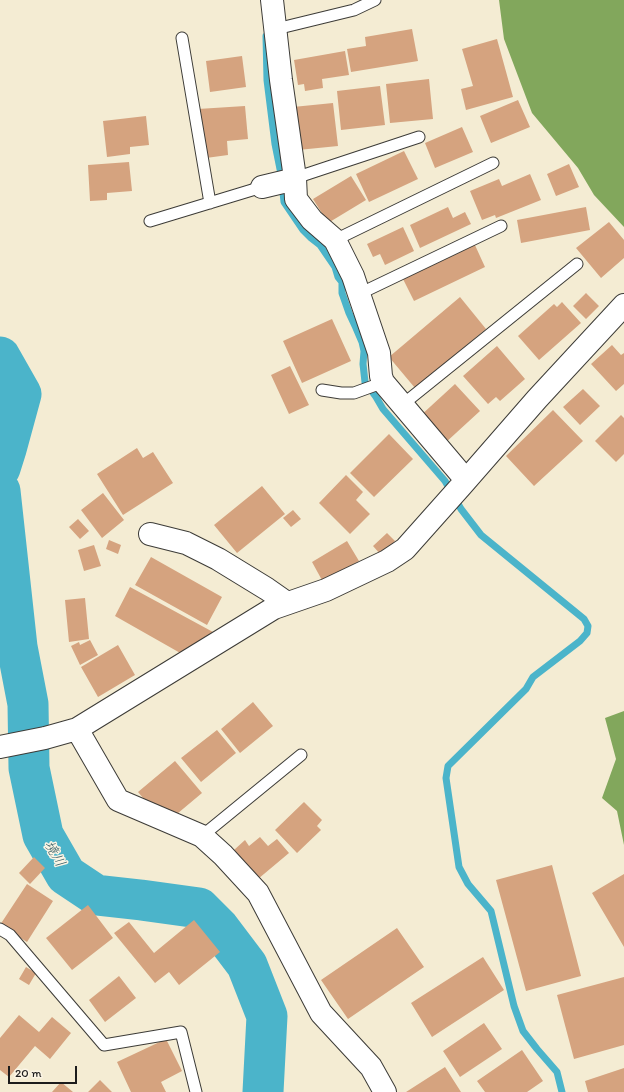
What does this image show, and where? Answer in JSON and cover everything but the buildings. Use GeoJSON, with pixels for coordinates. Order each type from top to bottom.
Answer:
{"type":"FeatureCollection","features":[{"type":"Feature","properties":{"kind":"street"},"geometry":{"type":"LineString","coordinates":[[272,0],[282,80],[291,179],[296,199],[312,220],[335,240],[352,276],[379,353],[378,381],[383,382],[464,483]]}},
{"type":"Feature","properties":{"kind":"street"},"geometry":{"type":"LineString","coordinates":[[262,186],[291,179]]}},
{"type":"Feature","properties":{"kind":"street"},"geometry":{"type":"LineString","coordinates":[[2,747],[45,738],[77,729],[274,608],[326,590],[387,561],[405,549],[537,399],[624,305]]}},
{"type":"Feature","properties":{"kind":"street"},"geometry":{"type":"LineString","coordinates":[[150,534],[186,543],[218,559],[267,589],[287,604]]}},
{"type":"Feature","properties":{"kind":"street"},"geometry":{"type":"LineString","coordinates":[[77,729],[118,800],[202,836],[223,855],[258,893],[321,1013],[371,1067],[385,1092]]}},
{"type":"Feature","properties":{"kind":"lane"},"geometry":{"type":"LineString","coordinates":[[276,29],[354,10],[375,0]]}},
{"type":"Feature","properties":{"kind":"lane"},"geometry":{"type":"LineString","coordinates":[[182,38],[210,203]]}},
{"type":"Feature","properties":{"kind":"lane"},"geometry":{"type":"LineString","coordinates":[[291,179],[419,138]]}},
{"type":"Feature","properties":{"kind":"lane"},"geometry":{"type":"LineString","coordinates":[[335,240],[493,163]]}},
{"type":"Feature","properties":{"kind":"lane"},"geometry":{"type":"LineString","coordinates":[[150,221],[262,186]]}},
{"type":"Feature","properties":{"kind":"lane"},"geometry":{"type":"LineString","coordinates":[[359,294],[501,226]]}},
{"type":"Feature","properties":{"kind":"lane"},"geometry":{"type":"LineString","coordinates":[[402,405],[577,264]]}},
{"type":"Feature","properties":{"kind":"lane"},"geometry":{"type":"LineString","coordinates":[[322,390],[349,393],[378,381]]}},
{"type":"Feature","properties":{"kind":"lane"},"geometry":{"type":"LineString","coordinates":[[202,836],[301,756]]}},
{"type":"Feature","properties":{"kind":"lane"},"geometry":{"type":"LineString","coordinates":[[0,929],[10,935],[104,1044],[181,1032],[196,1092]]}},
{"type":"Feature","properties":{"kind":"green space"},"geometry":{"type":"Polygon","coordinates":[[[499,0],[624,0],[624,227],[594,195],[578,168],[532,113],[504,39],[499,0]]]}},
{"type":"Feature","properties":{"kind":"green space"},"geometry":{"type":"Polygon","coordinates":[[[624,711],[624,845],[617,811],[602,798],[616,759],[605,718],[624,711]]]}},
{"type":"Feature","properties":{"kind":"waterway"},"geometry":{"type":"LineString","coordinates":[[266,36],[267,80],[284,202],[303,230],[320,245],[335,267],[338,277],[342,282],[342,293],[362,342],[364,351],[363,364],[365,382],[383,409],[445,481],[461,509],[481,535],[584,619],[588,626],[587,633],[580,641],[533,677],[526,689],[448,766],[446,778],[459,867],[468,884],[491,911],[514,1006],[523,1031],[557,1072],[562,1092]]}},
{"type":"Feature","properties":{"kind":"waterway","name":"境川"},"geometry":{"type":"LineString","coordinates":[[0,357],[21,394],[0,468]]}},
{"type":"Feature","properties":{"kind":"waterway","name":"境川"},"geometry":{"type":"LineString","coordinates":[[0,491],[17,647],[28,704],[29,768],[43,835],[66,875],[96,895],[199,908],[219,928],[247,965],[267,1016],[263,1092]]}}]}
